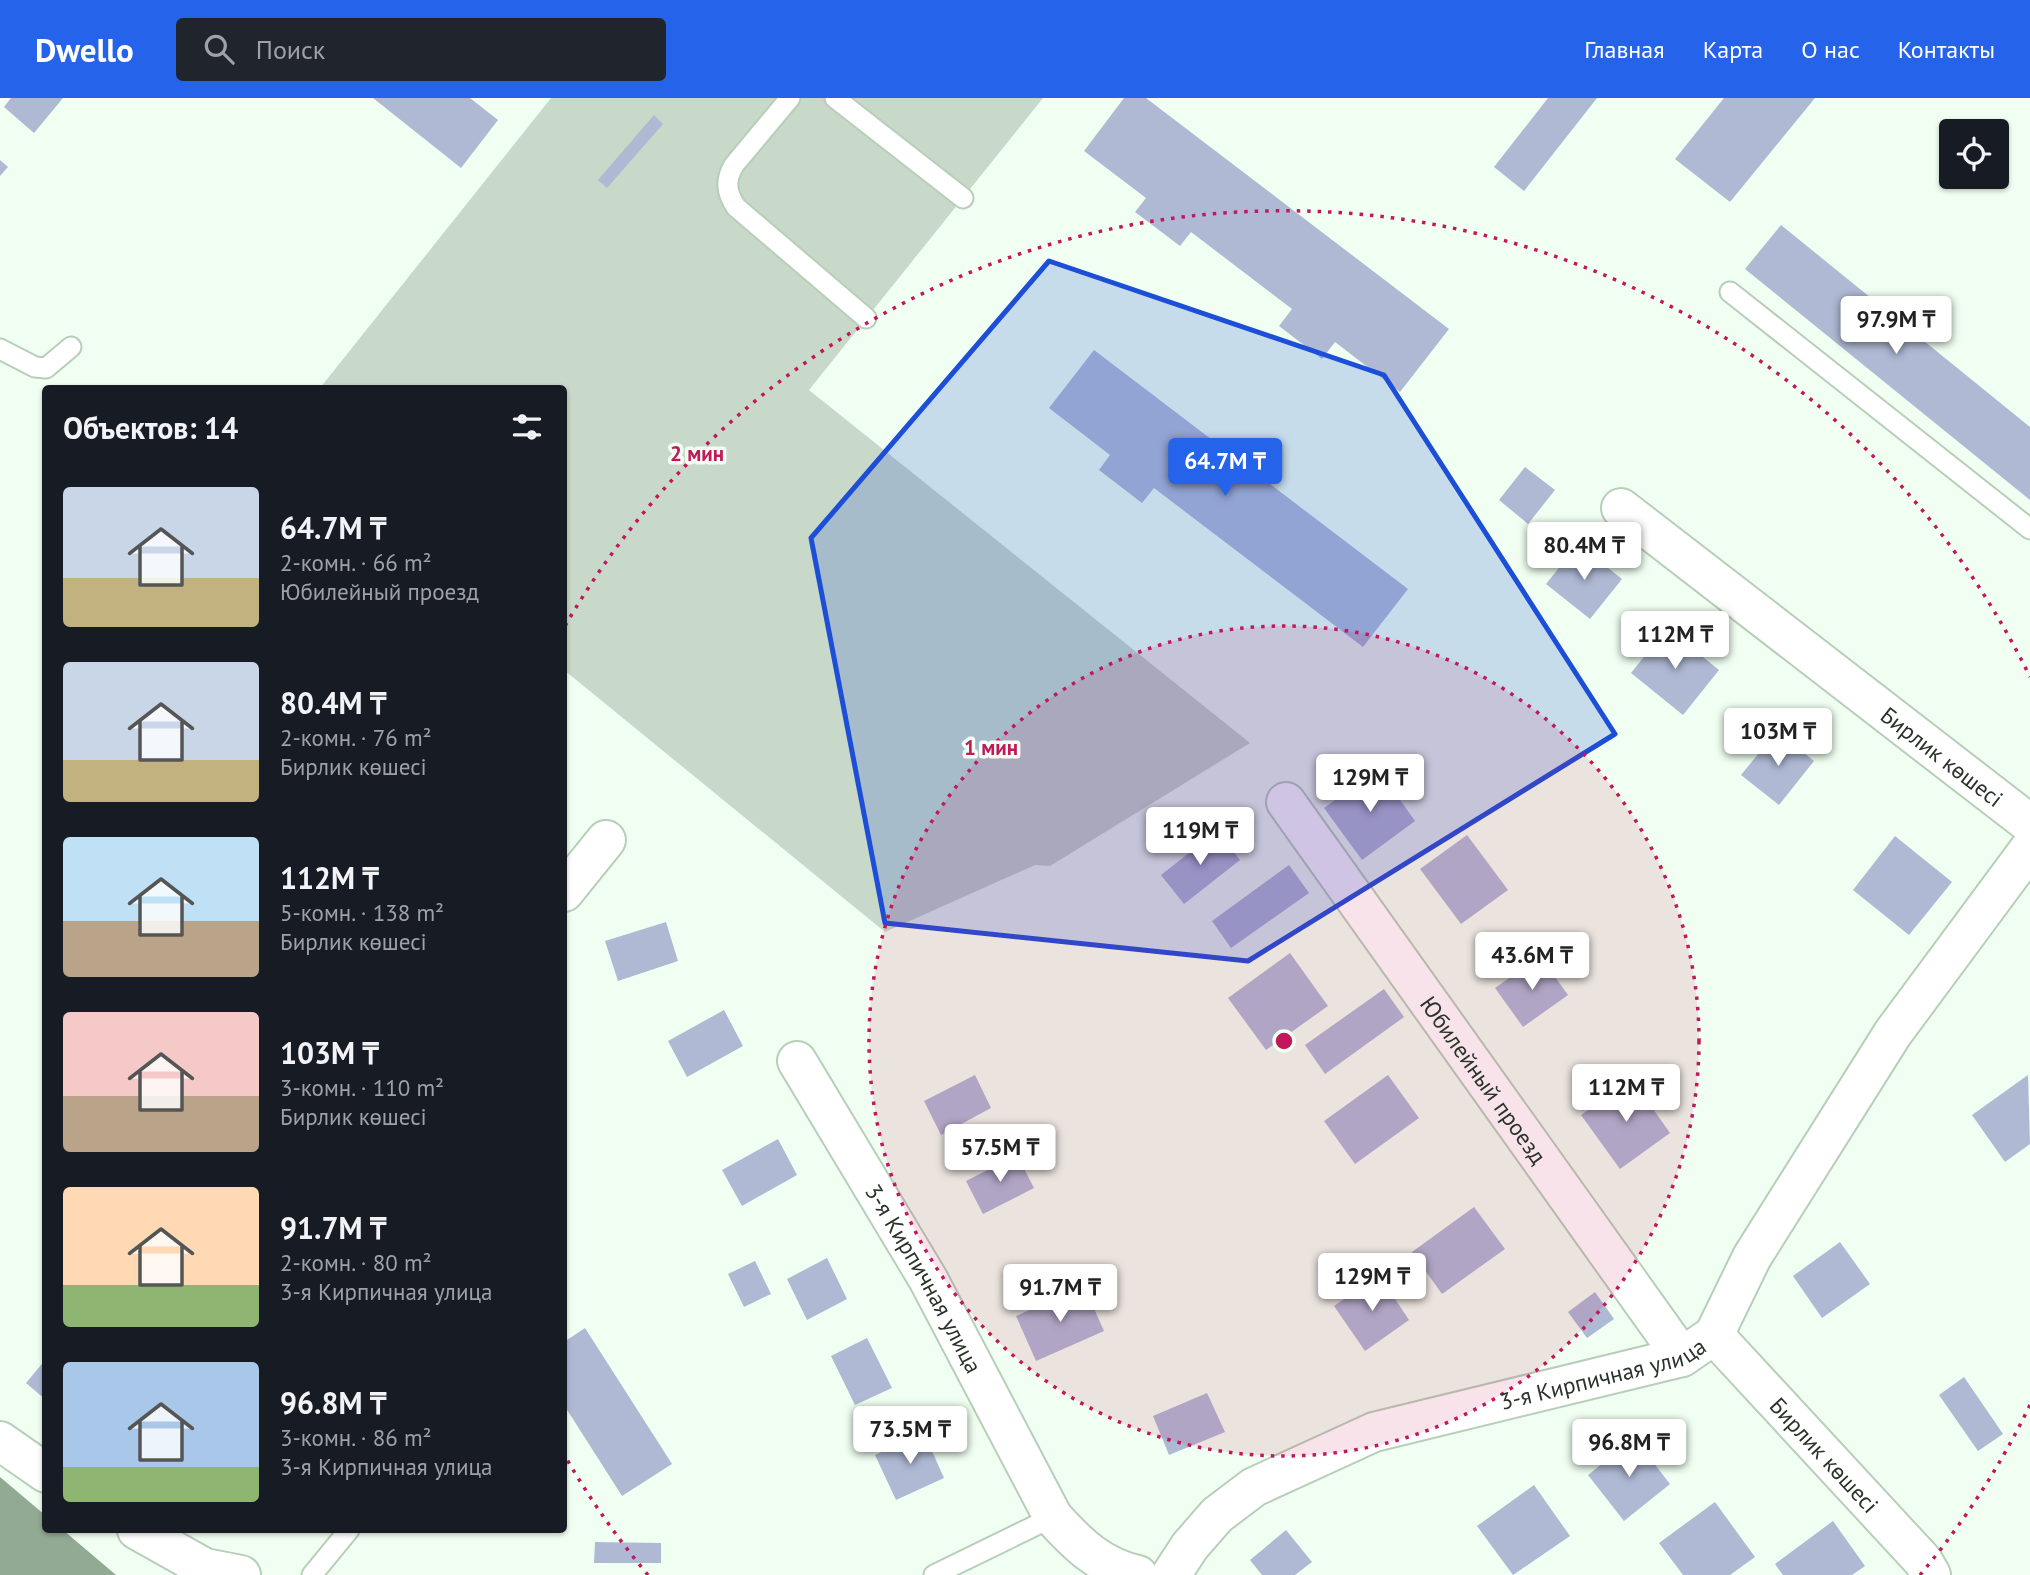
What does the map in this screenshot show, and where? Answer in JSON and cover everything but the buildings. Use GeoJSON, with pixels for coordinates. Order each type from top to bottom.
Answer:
{"type":"FeatureCollection","features":[{"type":"Feature","properties":{"kind":"street","name":"Бирлик көшесі"},"geometry":{"type":"LineString","coordinates":[[1621,508],[2030,824]]}},
{"type":"Feature","properties":{"kind":"street","name":"Юбилейный проезд"},"geometry":{"type":"LineString","coordinates":[[1286,802],[1682,1357]]}},
{"type":"Feature","properties":{"kind":"street"},"geometry":{"type":"LineString","coordinates":[[567,888],[606,840]]}},
{"type":"Feature","properties":{"kind":"street","name":"3-я Кирпичная улица"},"geometry":{"type":"LineString","coordinates":[[1171,1575],[1189,1546],[1217,1515],[1254,1487],[1318,1456],[1374,1432],[1682,1357],[1714,1335],[1752,1257],[1893,1033],[2030,848]]}},
{"type":"Feature","properties":{"kind":"street","name":"3-я Кирпичная улица"},"geometry":{"type":"LineString","coordinates":[[797,1061],[928,1279],[1053,1517],[1078,1545],[1105,1565],[1138,1575]]}},
{"type":"Feature","properties":{"kind":"street","name":"Бирлик көшесі"},"geometry":{"type":"LineString","coordinates":[[1714,1335],[1923,1561],[1931,1575]]}},
{"type":"Feature","properties":{"kind":"street"},"geometry":{"type":"LineString","coordinates":[[0,1441],[42,1470]]}},
{"type":"Feature","properties":{"kind":"street"},"geometry":{"type":"LineString","coordinates":[[142,1533],[205,1568],[241,1575]]}},
{"type":"Feature","properties":{"kind":"lane"},"geometry":{"type":"LineString","coordinates":[[790,98],[734,165],[728,175],[729,197],[736,207],[866,318]]}},
{"type":"Feature","properties":{"kind":"lane"},"geometry":{"type":"LineString","coordinates":[[835,98],[963,198]]}},
{"type":"Feature","properties":{"kind":"lane"},"geometry":{"type":"LineString","coordinates":[[1730,292],[2030,529]]}},
{"type":"Feature","properties":{"kind":"lane"},"geometry":{"type":"LineString","coordinates":[[0,349],[35,367],[46,368],[71,347]]}},
{"type":"Feature","properties":{"kind":"lane"},"geometry":{"type":"LineString","coordinates":[[934,1575],[1053,1517]]}},
{"type":"Feature","properties":{"kind":"lane"},"geometry":{"type":"LineString","coordinates":[[312,1575],[347,1533]]}},
{"type":"Feature","properties":{"kind":"highlighted area"},"geometry":{"type":"Polygon","coordinates":[[[1049,261],[1384,375],[1615,734],[1248,961],[885,923],[811,538],[1049,261]]]}},
{"type":"Feature","properties":{"kind":"shaded area"},"geometry":{"type":"Polygon","coordinates":[[[551,98],[1043,98],[809,390],[1250,743],[1050,866],[1035,865],[885,932],[567,672],[567,385],[322,385],[551,98]]]}},
{"type":"Feature","properties":{"kind":"shaded area"},"geometry":{"type":"Polygon","coordinates":[[[0,1477],[42,1512],[42,1533],[67,1533],[116,1575],[0,1575],[0,1477]]]}}]}
